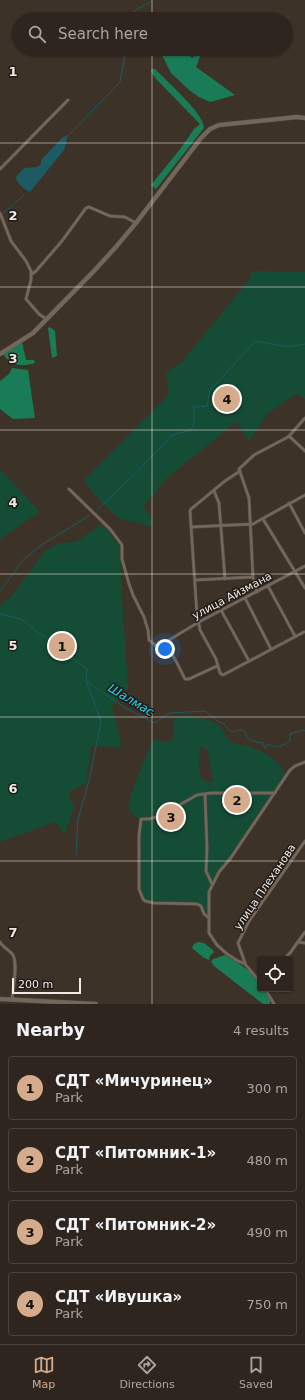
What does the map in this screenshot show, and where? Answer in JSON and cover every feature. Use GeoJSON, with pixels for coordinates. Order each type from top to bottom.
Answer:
{"type":"FeatureCollection","features":[{"type":"Feature","properties":{"kind":"street"},"geometry":{"type":"LineString","coordinates":[[0,169],[68,100]]}},
{"type":"Feature","properties":{"kind":"street"},"geometry":{"type":"LineString","coordinates":[[0,354],[33,333],[111,253],[201,138],[210,129],[219,125],[233,123],[297,117],[305,118]]}},
{"type":"Feature","properties":{"kind":"street"},"geometry":{"type":"LineString","coordinates":[[47,320],[39,314],[26,299],[32,274],[62,241],[86,208],[89,207],[110,216],[125,217],[136,223]]}},
{"type":"Feature","properties":{"kind":"street"},"geometry":{"type":"LineString","coordinates":[[0,213],[11,241],[26,261],[32,274]]}},
{"type":"Feature","properties":{"kind":"street"},"geometry":{"type":"LineString","coordinates":[[304,632],[228,673],[221,675],[216,659],[200,630],[197,615],[191,508],[240,470],[254,455],[289,436],[305,418]]}},
{"type":"Feature","properties":{"kind":"street"},"geometry":{"type":"LineString","coordinates":[[289,436],[305,451]]}},
{"type":"Feature","properties":{"kind":"street"},"geometry":{"type":"LineString","coordinates":[[240,470],[249,494],[253,577],[257,592]]}},
{"type":"Feature","properties":{"kind":"street"},"geometry":{"type":"LineString","coordinates":[[69,488],[110,529],[122,546],[122,559],[129,584],[144,617],[149,640],[155,645],[159,646],[168,642],[172,654],[185,680],[217,666]]}},
{"type":"Feature","properties":{"kind":"street"},"geometry":{"type":"LineString","coordinates":[[214,491],[219,503],[222,525],[225,579]]}},
{"type":"Feature","properties":{"kind":"street"},"geometry":{"type":"LineString","coordinates":[[192,527],[250,524],[263,519],[305,495]]}},
{"type":"Feature","properties":{"kind":"street"},"geometry":{"type":"LineString","coordinates":[[289,503],[305,532]]}},
{"type":"Feature","properties":{"kind":"street"},"geometry":{"type":"LineString","coordinates":[[263,519],[305,588]]}},
{"type":"Feature","properties":{"kind":"street","name":"улица Айзмана"},"geometry":{"type":"LineString","coordinates":[[168,642],[199,622],[305,566]]}},
{"type":"Feature","properties":{"kind":"street"},"geometry":{"type":"LineString","coordinates":[[195,580],[253,577]]}},
{"type":"Feature","properties":{"kind":"street"},"geometry":{"type":"LineString","coordinates":[[268,586],[295,636]]}},
{"type":"Feature","properties":{"kind":"street"},"geometry":{"type":"LineString","coordinates":[[245,598],[271,649]]}},
{"type":"Feature","properties":{"kind":"street"},"geometry":{"type":"LineString","coordinates":[[221,610],[249,661]]}},
{"type":"Feature","properties":{"kind":"street"},"geometry":{"type":"LineString","coordinates":[[257,978],[245,964],[238,962],[214,942],[209,933],[209,892],[219,872],[230,859],[293,768],[305,762]]}},
{"type":"Feature","properties":{"kind":"street"},"geometry":{"type":"LineString","coordinates":[[209,918],[204,914],[201,906],[197,904],[154,903],[145,901],[139,889],[140,819],[152,818],[174,808],[192,797],[205,794],[275,793]]}},
{"type":"Feature","properties":{"kind":"street"},"geometry":{"type":"LineString","coordinates":[[205,794],[207,848],[206,872],[212,884]]}},
{"type":"Feature","properties":{"kind":"street","name":"улица Плеханова"},"geometry":{"type":"LineString","coordinates":[[245,964],[238,941],[249,921],[305,841]]}},
{"type":"Feature","properties":{"kind":"street"},"geometry":{"type":"LineString","coordinates":[[287,956],[305,932]]}},
{"type":"Feature","properties":{"kind":"street"},"geometry":{"type":"LineString","coordinates":[[0,942],[4,948],[13,954],[15,964],[12,999]]}},
{"type":"Feature","properties":{"kind":"street"},"geometry":{"type":"LineString","coordinates":[[298,942],[305,944]]}},
{"type":"Feature","properties":{"kind":"street"},"geometry":{"type":"LineString","coordinates":[[267,992],[274,1004]]}},
{"type":"Feature","properties":{"kind":"street"},"geometry":{"type":"LineString","coordinates":[[0,999],[96,1004]]}},
{"type":"Feature","properties":{"kind":"green space"},"geometry":{"type":"Polygon","coordinates":[[[162,56],[190,56],[192,58],[194,56],[200,56],[196,67],[235,95],[210,102],[189,90],[171,73],[162,56]]]}},
{"type":"Feature","properties":{"kind":"green space"},"geometry":{"type":"Polygon","coordinates":[[[151,69],[155,69],[184,97],[198,114],[204,128],[156,189],[151,185],[181,148],[194,129],[200,124],[156,79],[151,72],[151,69]]]}},
{"type":"Feature","properties":{"kind":"green space"},"geometry":{"type":"Polygon","coordinates":[[[252,271],[305,272],[305,398],[304,399],[298,393],[267,414],[249,441],[236,422],[167,478],[144,506],[152,521],[152,527],[118,518],[93,493],[84,480],[169,394],[166,372],[181,363],[250,279],[252,271]]]}},
{"type":"Feature","properties":{"kind":"green space"},"geometry":{"type":"Polygon","coordinates":[[[50,327],[55,331],[57,356],[52,358],[48,328],[50,327]]]}},
{"type":"Feature","properties":{"kind":"green space"},"geometry":{"type":"Polygon","coordinates":[[[22,342],[26,360],[34,360],[35,363],[21,365],[13,363],[3,354],[22,342]]]}},
{"type":"Feature","properties":{"kind":"green space"},"geometry":{"type":"Polygon","coordinates":[[[12,368],[28,370],[35,418],[13,419],[0,409],[0,381],[9,374],[12,368]]]}},
{"type":"Feature","properties":{"kind":"green space"},"geometry":{"type":"Polygon","coordinates":[[[0,469],[40,512],[0,539],[0,469]]]}},
{"type":"Feature","properties":{"kind":"green space"},"geometry":{"type":"Polygon","coordinates":[[[101,524],[108,530],[120,547],[128,688],[112,707],[122,747],[91,746],[86,783],[68,793],[74,807],[65,834],[55,822],[0,842],[0,605],[11,597],[45,551],[59,543],[76,542],[101,524]]]}},
{"type":"Feature","properties":{"kind":"green space"},"geometry":{"type":"Polygon","coordinates":[[[186,716],[217,724],[225,733],[227,739],[265,753],[279,764],[285,774],[212,885],[209,892],[208,916],[205,914],[200,905],[154,902],[144,899],[140,893],[139,877],[141,819],[138,819],[130,812],[129,806],[134,787],[153,739],[168,742],[172,740],[174,734],[174,718],[186,716]],[[201,746],[199,767],[202,780],[212,783],[213,779],[208,751],[201,746]]]}},
{"type":"Feature","properties":{"kind":"green space"},"geometry":{"type":"Polygon","coordinates":[[[198,942],[204,943],[213,950],[214,952],[210,956],[209,960],[204,958],[192,948],[194,944],[198,942]]]}},
{"type":"Feature","properties":{"kind":"green space"},"geometry":{"type":"Polygon","coordinates":[[[225,955],[252,974],[257,981],[257,992],[265,992],[270,999],[270,1004],[263,1004],[214,966],[211,962],[213,959],[225,955]]]}},
{"type":"Feature","properties":{"kind":"water"},"geometry":{"type":"Polygon","coordinates":[[[68,135],[64,150],[30,192],[23,188],[19,184],[16,177],[24,168],[37,167],[41,164],[41,160],[63,137],[68,135]]]}},
{"type":"Feature","properties":{"kind":"waterway"},"geometry":{"type":"LineString","coordinates":[[133,12],[153,0]]}},
{"type":"Feature","properties":{"kind":"waterway"},"geometry":{"type":"LineString","coordinates":[[69,135],[120,82],[125,56]]}},
{"type":"Feature","properties":{"kind":"waterway"},"geometry":{"type":"LineString","coordinates":[[2,214],[23,196]]}},
{"type":"Feature","properties":{"kind":"waterway"},"geometry":{"type":"LineString","coordinates":[[97,510],[137,472],[172,435],[191,430],[194,423],[194,407],[207,406],[210,390],[256,341],[288,347],[305,344]]}},
{"type":"Feature","properties":{"kind":"waterway"},"geometry":{"type":"LineString","coordinates":[[0,591],[23,560],[40,546],[90,515]]}},
{"type":"Feature","properties":{"kind":"waterway","name":"Шалмас"},"geometry":{"type":"LineString","coordinates":[[0,614],[21,619],[87,669],[86,681],[124,707],[154,723],[170,713],[205,711],[224,724],[228,730],[234,732],[242,730],[247,738],[259,743],[262,742],[265,748],[268,744],[276,747],[282,745],[290,741],[290,734],[303,730],[305,731]]}},
{"type":"Feature","properties":{"kind":"waterway"},"geometry":{"type":"LineString","coordinates":[[76,855],[78,819],[90,777],[101,721],[86,681]]}},
{"type":"Feature","properties":{"kind":"place","name":"СДТ «Ивушка»"},"geometry":{"type":"Point","coordinates":[227,399]}},
{"type":"Feature","properties":{"kind":"place","name":"СДТ «Мичуринец»"},"geometry":{"type":"Point","coordinates":[62,646]}},
{"type":"Feature","properties":{"kind":"place","name":"СДТ «Питомник-1»"},"geometry":{"type":"Point","coordinates":[237,800]}},
{"type":"Feature","properties":{"kind":"place","name":"СДТ «Питомник-2»"},"geometry":{"type":"Point","coordinates":[171,817]}}]}
